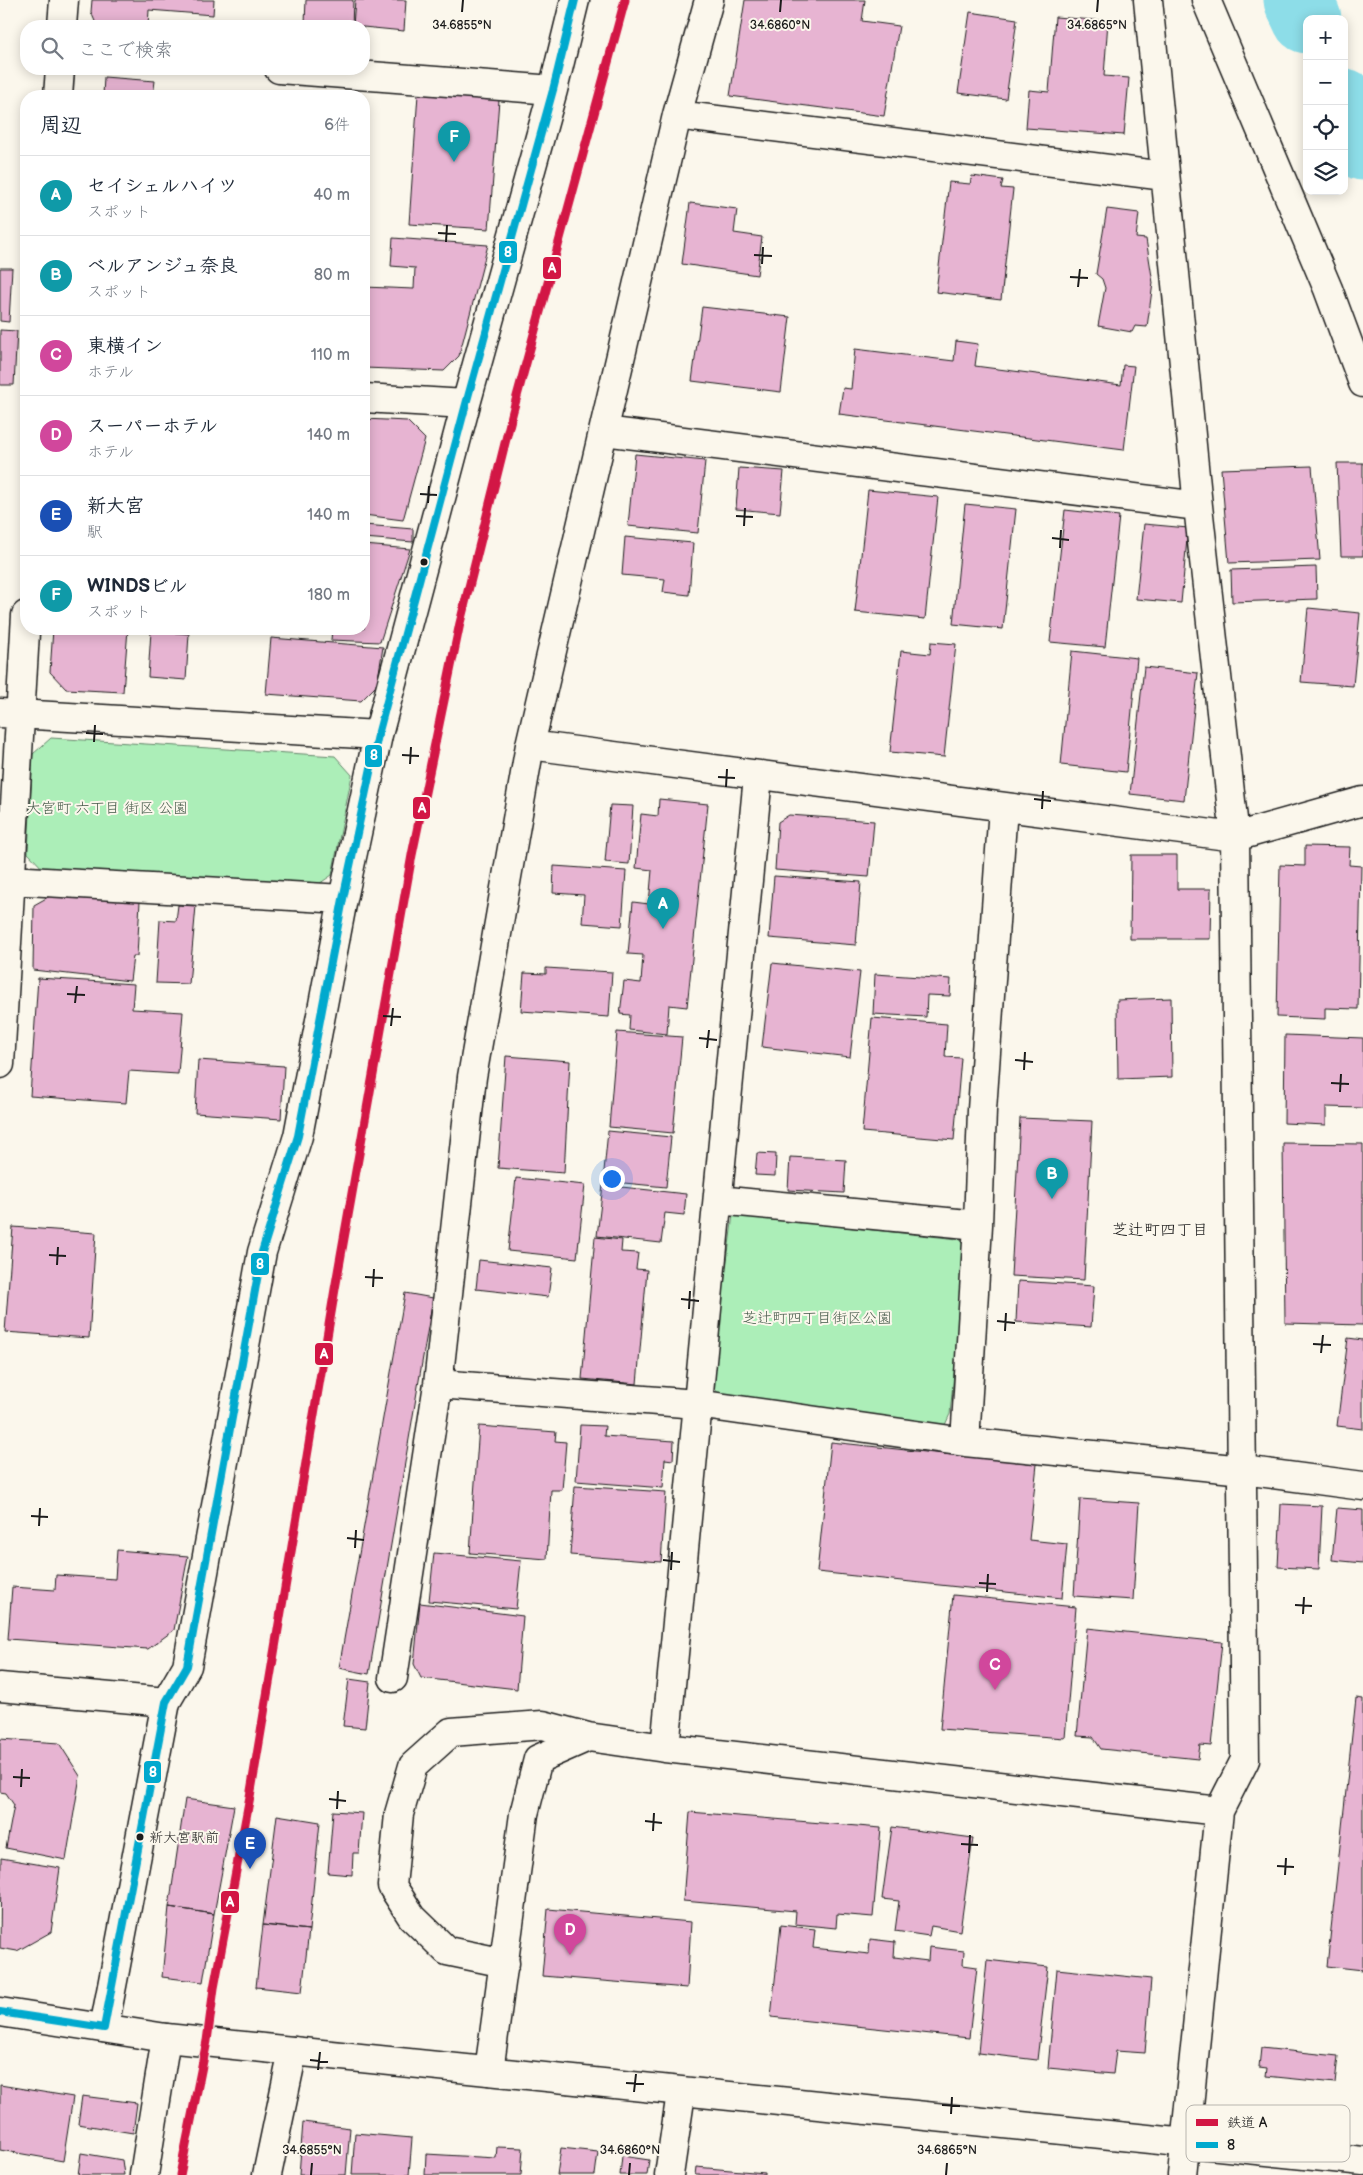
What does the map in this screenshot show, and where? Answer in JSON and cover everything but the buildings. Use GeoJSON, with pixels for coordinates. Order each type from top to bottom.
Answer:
{"type":"FeatureCollection","features":[{"type":"Feature","properties":{"kind":"street"},"geometry":{"type":"LineString","coordinates":[[62,20],[64,0]]}},
{"type":"Feature","properties":{"kind":"street"},"geometry":{"type":"LineString","coordinates":[[104,2028],[166,1702],[187,1666],[262,1252],[298,1136],[342,899],[378,735],[576,0]]}},
{"type":"Feature","properties":{"kind":"street"},"geometry":{"type":"LineString","coordinates":[[394,1678],[438,1384],[472,1077],[530,745],[677,115],[709,0]]}},
{"type":"Feature","properties":{"kind":"street"},"geometry":{"type":"LineString","coordinates":[[1148,0],[1198,506],[1236,836],[1243,1470],[1244,1760],[1219,1811],[1189,2105]]}},
{"type":"Feature","properties":{"kind":"street"},"geometry":{"type":"LineString","coordinates":[[1206,0],[1328,289],[1363,383]]}},
{"type":"Feature","properties":{"kind":"street"},"geometry":{"type":"LineString","coordinates":[[58,90],[60,75]]}},
{"type":"Feature","properties":{"kind":"street"},"geometry":{"type":"LineString","coordinates":[[357,75],[553,90]]}},
{"type":"Feature","properties":{"kind":"street"},"geometry":{"type":"LineString","coordinates":[[677,115],[1165,176]]}},
{"type":"Feature","properties":{"kind":"street"},"geometry":{"type":"LineString","coordinates":[[370,398],[466,404]]}},
{"type":"Feature","properties":{"kind":"street"},"geometry":{"type":"LineString","coordinates":[[604,431],[1198,506]]}},
{"type":"Feature","properties":{"kind":"street"},"geometry":{"type":"LineString","coordinates":[[0,1064],[10,880],[10,713],[23,635]]}},
{"type":"Feature","properties":{"kind":"street"},"geometry":{"type":"LineString","coordinates":[[10,713],[378,735]]}},
{"type":"Feature","properties":{"kind":"street"},"geometry":{"type":"LineString","coordinates":[[530,745],[758,776],[1236,836],[1363,802]]}},
{"type":"Feature","properties":{"kind":"street"},"geometry":{"type":"LineString","coordinates":[[665,1748],[696,1404],[718,1200],[758,776]]}},
{"type":"Feature","properties":{"kind":"street"},"geometry":{"type":"LineString","coordinates":[[965,1442],[978,1225],[982,1110],[1002,807]]}},
{"type":"Feature","properties":{"kind":"street"},"geometry":{"type":"LineString","coordinates":[[10,880],[342,899]]}},
{"type":"Feature","properties":{"kind":"street"},"geometry":{"type":"LineString","coordinates":[[718,1200],[978,1225]]}},
{"type":"Feature","properties":{"kind":"street"},"geometry":{"type":"LineString","coordinates":[[438,1384],[696,1404],[965,1442],[1243,1470],[1363,1486]]}},
{"type":"Feature","properties":{"kind":"street"},"geometry":{"type":"LineString","coordinates":[[0,1688],[166,1702]]}},
{"type":"Feature","properties":{"kind":"street"},"geometry":{"type":"LineString","coordinates":[[505,1963],[447,1952],[412,1918],[392,1886],[399,1814],[413,1766],[451,1732],[543,1725],[588,1737],[665,1748],[1219,1811]]}},
{"type":"Feature","properties":{"kind":"street"},"geometry":{"type":"LineString","coordinates":[[489,2071],[524,1814],[538,1759],[588,1737]]}},
{"type":"Feature","properties":{"kind":"street"},"geometry":{"type":"LineString","coordinates":[[0,2012],[166,2038],[681,2093],[1185,2143]]}},
{"type":"Feature","properties":{"kind":"street"},"geometry":{"type":"LineString","coordinates":[[144,2175],[166,2038]]}},
{"type":"Feature","properties":{"kind":"street"},"geometry":{"type":"LineString","coordinates":[[267,2175],[293,2051]]}},
{"type":"Feature","properties":{"kind":"street"},"geometry":{"type":"LineString","coordinates":[[669,2175],[681,2093]]}},
{"type":"Feature","properties":{"kind":"street"},"geometry":{"type":"LineString","coordinates":[[1182,2175],[1186,2133]]}},
{"type":"Feature","properties":{"kind":"street"},"geometry":{"type":"LineString","coordinates":[[1350,2160],[1363,2161]]}},
{"type":"Feature","properties":{"kind":"green space","name":"大宮町 六丁目 街区 公園"},"geometry":{"type":"Polygon","coordinates":[[[51,738],[335,756],[352,775],[332,875],[313,888],[45,871],[28,853],[33,754],[51,738]]]}},
{"type":"Feature","properties":{"kind":"green space","name":"芝辻町四丁目街区公園"},"geometry":{"type":"Polygon","coordinates":[[[733,1215],[967,1240],[950,1414],[945,1425],[726,1403],[711,1384],[733,1215]]]}},
{"type":"Feature","properties":{"kind":"waterway"},"geometry":{"type":"LineString","coordinates":[[1298,0],[1305,15]]}},
{"type":"Feature","properties":{"kind":"waterway"},"geometry":{"type":"LineString","coordinates":[[1345,105],[1363,146]]}},
{"type":"Feature","properties":{"kind":"rail line","name":"A"},"geometry":{"type":"LineString","coordinates":[[180,2175],[207,2041],[214,1988],[251,1791],[335,1289],[412,855],[460,623],[513,411],[625,0]]}},
{"type":"Feature","properties":{"kind":"transit line","name":"8"},"geometry":{"type":"LineString","coordinates":[[104,2028],[166,1702],[187,1666],[262,1252],[298,1136],[343,899],[378,735],[466,404],[553,90],[575,0]]}},
{"type":"Feature","properties":{"kind":"transit line","name":"8"},"geometry":{"type":"LineString","coordinates":[[0,2012],[104,2028]]}},
{"type":"Feature","properties":{"kind":"place","name":"WINDSビル"},"geometry":{"type":"Point","coordinates":[454,162]}},
{"type":"Feature","properties":{"kind":"place","name":"セイシェルハイツ"},"geometry":{"type":"Point","coordinates":[663,929]}},
{"type":"Feature","properties":{"kind":"place","name":"ベルアンジュ奈良"},"geometry":{"type":"Point","coordinates":[1052,1199]}},
{"type":"Feature","properties":{"kind":"place","name":"東横イン"},"geometry":{"type":"Point","coordinates":[995,1690]}},
{"type":"Feature","properties":{"kind":"place","name":"新大宮駅前"},"geometry":{"type":"Point","coordinates":[140,1837]}},
{"type":"Feature","properties":{"kind":"place","name":"新大宮"},"geometry":{"type":"Point","coordinates":[250,1869]}},
{"type":"Feature","properties":{"kind":"place","name":"スーパーホテル"},"geometry":{"type":"Point","coordinates":[570,1955]}},
{"type":"Feature","properties":{"kind":"district","name":"芝辻町四丁目"},"geometry":{"type":"Point","coordinates":[1160,1229]}}]}
